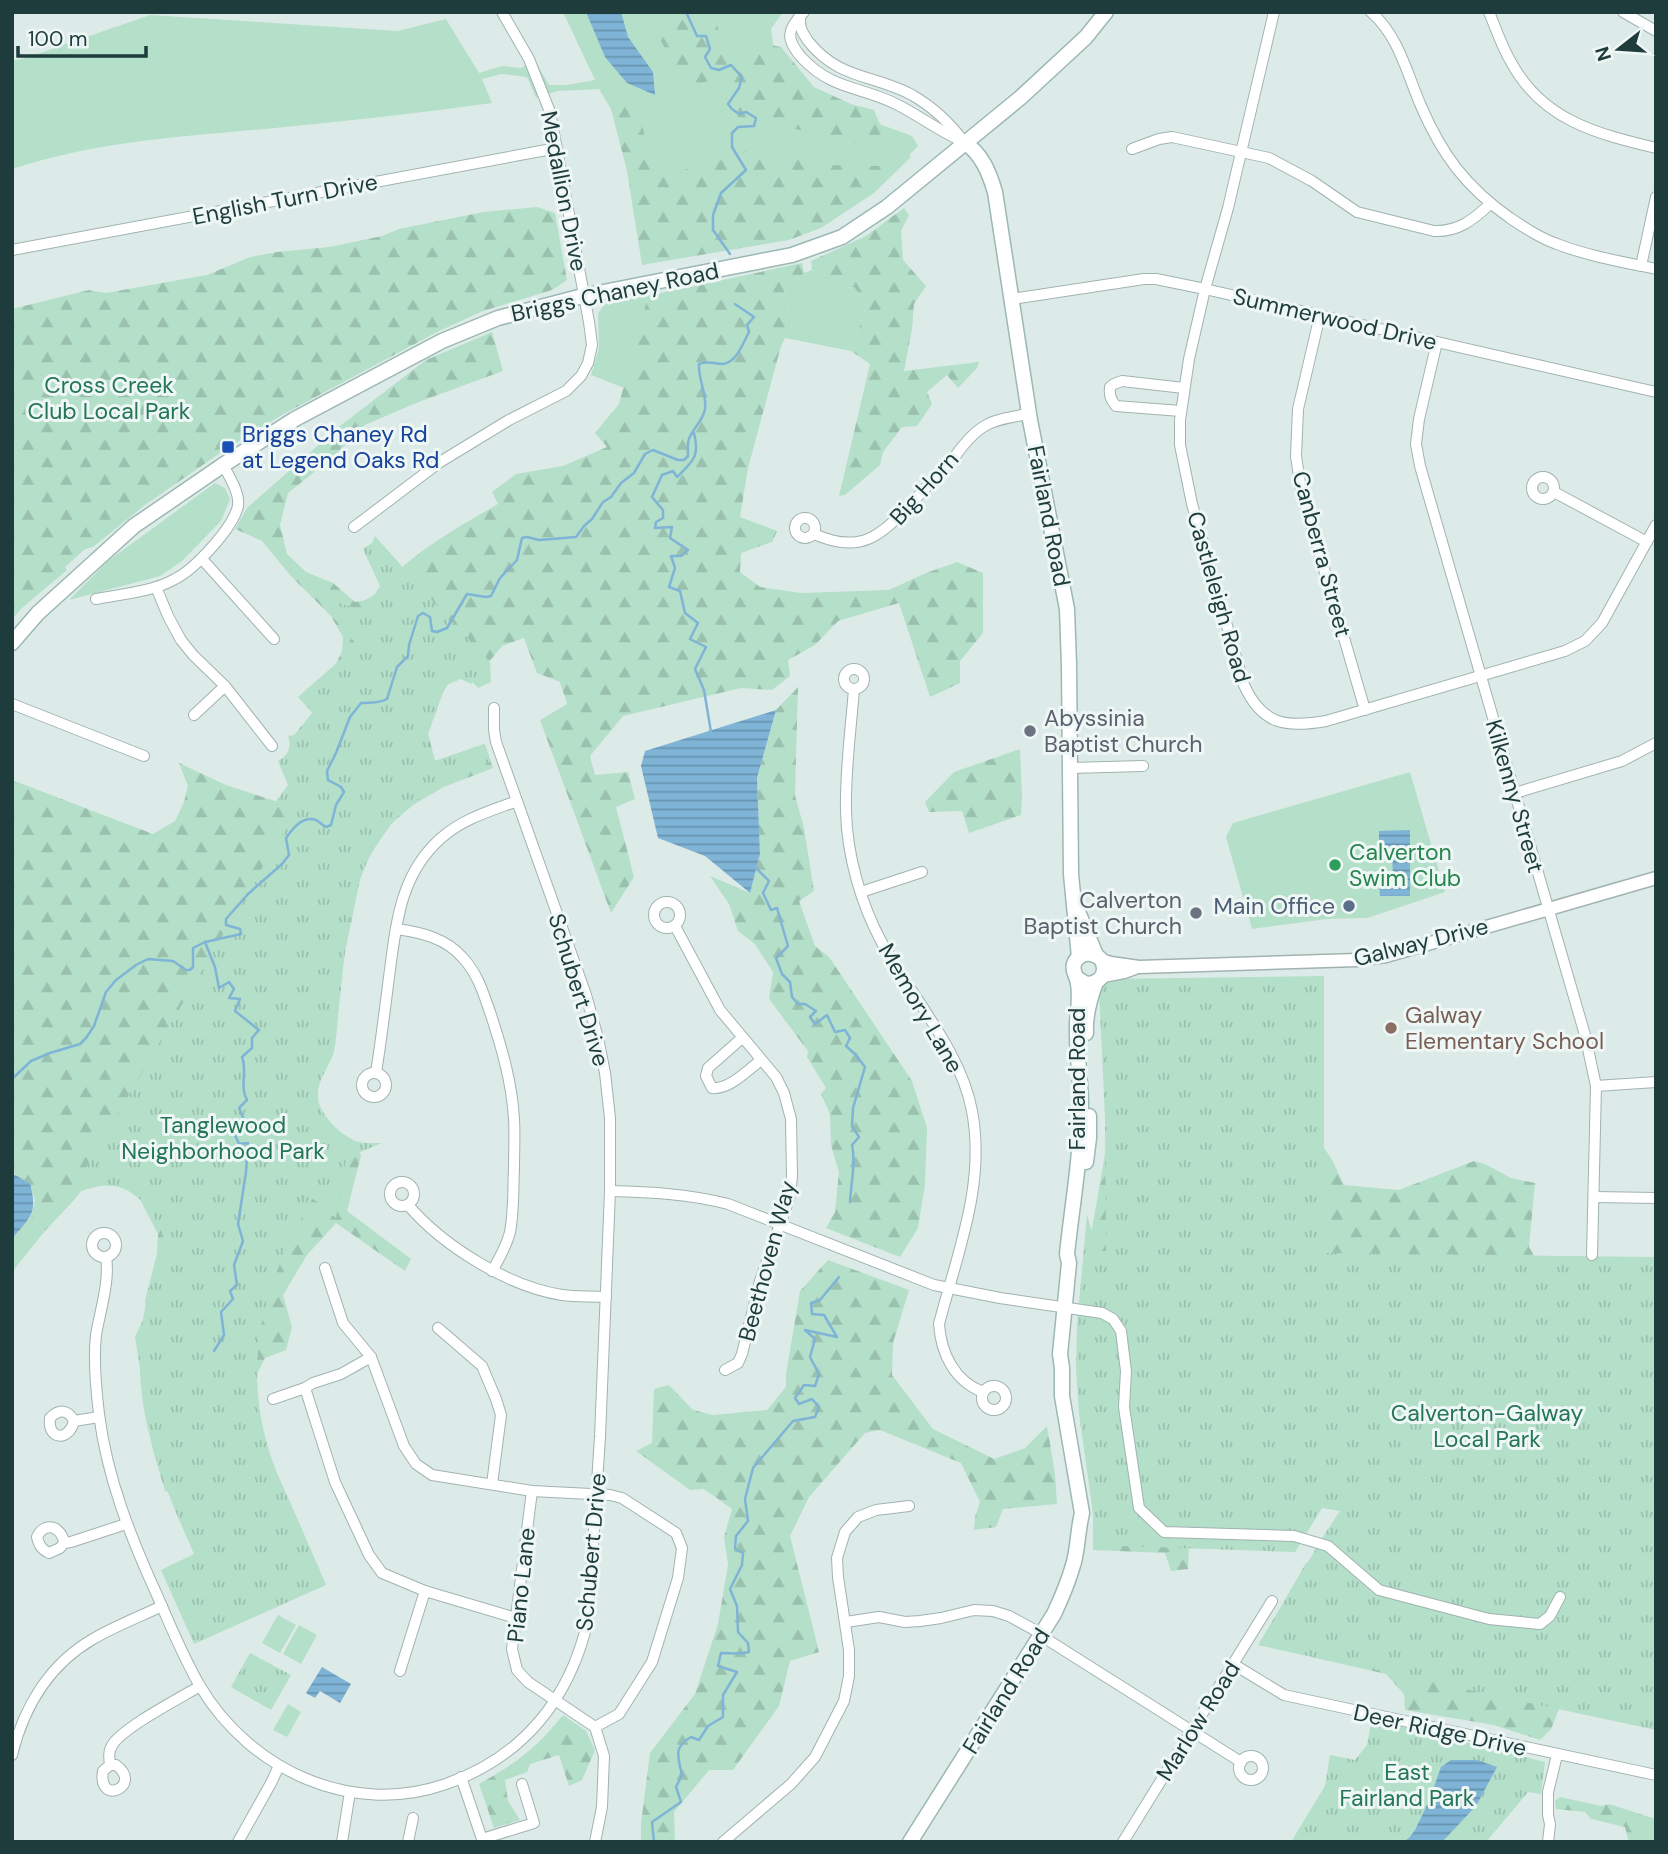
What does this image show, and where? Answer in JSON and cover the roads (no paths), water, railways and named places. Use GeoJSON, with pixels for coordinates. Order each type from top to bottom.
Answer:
{"type":"FeatureCollection","features":[{"type":"Feature","properties":{"kind":"main road","name":"Briggs Chaney Road"},"geometry":{"type":"LineString","coordinates":[[12,643],[38,613],[134,526],[295,419],[442,341],[498,318],[583,296],[792,255],[842,237],[887,207],[1015,103],[1086,37],[1106,12]]}},
{"type":"Feature","properties":{"kind":"main road","name":"Fairland Road"},"geometry":{"type":"LineString","coordinates":[[964,142],[975,149],[982,159],[994,187],[1029,414],[1067,609],[1071,874],[1079,957]]}},
{"type":"Feature","properties":{"kind":"main road","name":"Fairland Road"},"geometry":{"type":"LineString","coordinates":[[1074,903],[1099,957]]}},
{"type":"Feature","properties":{"kind":"main road"},"geometry":{"type":"LineString","coordinates":[[1086,953],[1099,957],[1104,966],[1099,979],[1086,984],[1077,978],[1073,967],[1079,957],[1086,953]]}},
{"type":"Feature","properties":{"kind":"main road","name":"Fairland Road"},"geometry":{"type":"LineString","coordinates":[[910,1842],[1054,1614],[1066,1589],[1074,1560],[1077,1530],[1072,1514],[1053,1391],[1054,1365],[1060,1354],[1081,1110],[1077,978]]}},
{"type":"Feature","properties":{"kind":"main road","name":"Fairland Road"},"geometry":{"type":"LineString","coordinates":[[1069,1263],[1075,1252],[1089,1138],[1085,1025],[1090,996],[1099,979]]}},
{"type":"Feature","properties":{"kind":"street","name":"Medallion Drive"},"geometry":{"type":"LineString","coordinates":[[354,527],[440,461],[509,420],[566,391],[581,376],[588,363],[592,345],[550,111],[528,59],[502,12]]}},
{"type":"Feature","properties":{"kind":"street","name":"Castleleigh Road"},"geometry":{"type":"LineString","coordinates":[[1274,12],[1228,208],[1205,289],[1181,411],[1181,445],[1192,504],[1249,696],[1261,711],[1279,722],[1303,725],[1326,721],[1565,652],[1585,641],[1602,623],[1656,525]]}},
{"type":"Feature","properties":{"kind":"street"},"geometry":{"type":"LineString","coordinates":[[1371,12],[1391,34],[1442,149],[1459,172],[1490,204],[1524,228],[1555,243],[1656,270]]}},
{"type":"Feature","properties":{"kind":"street"},"geometry":{"type":"LineString","coordinates":[[1489,12],[1510,62],[1519,76],[1555,111],[1580,126],[1603,135],[1656,148]]}},
{"type":"Feature","properties":{"kind":"street"},"geometry":{"type":"LineString","coordinates":[[1623,12],[1656,31]]}},
{"type":"Feature","properties":{"kind":"street"},"geometry":{"type":"LineString","coordinates":[[802,14],[799,23],[801,30],[829,62],[855,75],[900,89],[928,106],[951,126],[964,142]]}},
{"type":"Feature","properties":{"kind":"street"},"geometry":{"type":"LineString","coordinates":[[802,14],[789,36],[795,50],[822,76],[840,85],[897,104],[964,142]]}},
{"type":"Feature","properties":{"kind":"street"},"geometry":{"type":"LineString","coordinates":[[920,118],[928,106]]}},
{"type":"Feature","properties":{"kind":"street"},"geometry":{"type":"LineString","coordinates":[[1132,149],[1158,139],[1172,137],[1240,151],[1278,162],[1312,181],[1357,212],[1444,232],[1471,222],[1490,204]]}},
{"type":"Feature","properties":{"kind":"street","name":"English Turn Drive"},"geometry":{"type":"LineString","coordinates":[[12,250],[557,148]]}},
{"type":"Feature","properties":{"kind":"street"},"geometry":{"type":"LineString","coordinates":[[1641,266],[1656,197]]}},
{"type":"Feature","properties":{"kind":"street","name":"Summerwood Drive"},"geometry":{"type":"LineString","coordinates":[[1012,299],[1156,279],[1656,392]]}},
{"type":"Feature","properties":{"kind":"street","name":"Canberra Street"},"geometry":{"type":"LineString","coordinates":[[1320,315],[1298,409],[1296,456],[1301,490],[1365,710]]}},
{"type":"Feature","properties":{"kind":"street","name":"Kilkenny Street"},"geometry":{"type":"LineString","coordinates":[[1437,342],[1419,419],[1416,444],[1420,466],[1585,1035],[1596,1086],[1592,1255]]}},
{"type":"Feature","properties":{"kind":"street"},"geometry":{"type":"LineString","coordinates":[[1181,411],[1116,406],[1111,399],[1110,387],[1122,381],[1184,388]]}},
{"type":"Feature","properties":{"kind":"street","name":"Big Horn"},"geometry":{"type":"LineString","coordinates":[[814,534],[827,540],[846,543],[874,538],[888,528],[979,429],[1000,419],[1029,414]]}},
{"type":"Feature","properties":{"kind":"street"},"geometry":{"type":"LineString","coordinates":[[96,599],[156,587],[177,579],[202,559],[231,523],[239,503],[223,465]]}},
{"type":"Feature","properties":{"kind":"street"},"geometry":{"type":"LineString","coordinates":[[1554,492],[1647,542]]}},
{"type":"Feature","properties":{"kind":"street"},"geometry":{"type":"LineString","coordinates":[[202,559],[274,639]]}},
{"type":"Feature","properties":{"kind":"street"},"geometry":{"type":"LineString","coordinates":[[156,587],[167,616],[181,640],[225,686],[272,746]]}},
{"type":"Feature","properties":{"kind":"street"},"geometry":{"type":"LineString","coordinates":[[194,715],[225,686]]}},
{"type":"Feature","properties":{"kind":"street","name":"Memory Lane"},"geometry":{"type":"LineString","coordinates":[[854,689],[846,812],[851,857],[861,892],[881,942],[955,1060],[972,1111],[977,1157],[975,1184],[939,1324],[940,1339],[952,1368],[962,1380],[983,1392]]}},
{"type":"Feature","properties":{"kind":"street"},"geometry":{"type":"LineString","coordinates":[[12,704],[144,756]]}},
{"type":"Feature","properties":{"kind":"street","name":"Schubert Drive"},"geometry":{"type":"LineString","coordinates":[[106,1257],[107,1273],[96,1339],[96,1379],[99,1416],[111,1474],[126,1524],[162,1606],[200,1686],[220,1715],[235,1732],[279,1766],[312,1782],[350,1792],[387,1794],[445,1784],[490,1764],[517,1745],[557,1700],[573,1670],[588,1620],[598,1495],[610,1191],[610,1118],[605,1073],[586,995],[496,742],[494,708]]}},
{"type":"Feature","properties":{"kind":"street"},"geometry":{"type":"LineString","coordinates":[[1514,793],[1622,761],[1656,743]]}},
{"type":"Feature","properties":{"kind":"street"},"geometry":{"type":"LineString","coordinates":[[1070,768],[1143,766]]}},
{"type":"Feature","properties":{"kind":"street"},"geometry":{"type":"LineString","coordinates":[[376,1073],[396,929],[401,901],[409,880],[424,856],[440,839],[471,818],[517,802]]}},
{"type":"Feature","properties":{"kind":"street"},"geometry":{"type":"LineString","coordinates":[[861,892],[922,872]]}},
{"type":"Feature","properties":{"kind":"street","name":"Galway Drive"},"geometry":{"type":"LineString","coordinates":[[1099,957],[1111,963],[1139,967],[1351,961],[1386,956],[1656,878]]}},
{"type":"Feature","properties":{"kind":"street","name":"Beethoven Way"},"geometry":{"type":"LineString","coordinates":[[675,926],[720,1010],[776,1077],[784,1093],[791,1119],[790,1196],[760,1281],[738,1363],[725,1370]]}},
{"type":"Feature","properties":{"kind":"street"},"geometry":{"type":"LineString","coordinates":[[396,929],[435,938],[463,957],[479,981],[502,1049],[510,1083],[514,1119],[513,1204],[509,1234],[492,1271]]}},
{"type":"Feature","properties":{"kind":"street","name":"Galway Drive"},"geometry":{"type":"LineString","coordinates":[[1099,979],[1139,967]]}},
{"type":"Feature","properties":{"kind":"street"},"geometry":{"type":"LineString","coordinates":[[743,1038],[708,1068],[706,1076],[712,1088],[727,1086],[761,1060]]}},
{"type":"Feature","properties":{"kind":"street"},"geometry":{"type":"LineString","coordinates":[[1596,1086],[1656,1082]]}},
{"type":"Feature","properties":{"kind":"street"},"geometry":{"type":"LineString","coordinates":[[610,1191],[660,1192],[728,1204],[934,1285],[1000,1298],[1102,1312],[1112,1319],[1121,1331],[1126,1371],[1124,1407],[1139,1508],[1164,1532],[1294,1536],[1328,1546],[1379,1590],[1489,1619],[1540,1624],[1550,1616],[1560,1597]]}},
{"type":"Feature","properties":{"kind":"street"},"geometry":{"type":"LineString","coordinates":[[1595,1197],[1656,1198]]}},
{"type":"Feature","properties":{"kind":"street"},"geometry":{"type":"LineString","coordinates":[[408,1205],[440,1236],[492,1271],[530,1287],[562,1295],[606,1297]]}},
{"type":"Feature","properties":{"kind":"street"},"geometry":{"type":"LineString","coordinates":[[325,1268],[343,1323],[371,1357],[404,1446],[416,1464],[432,1475],[532,1491],[622,1498],[676,1534],[682,1548],[678,1578],[652,1662],[620,1714],[595,1727]]}},
{"type":"Feature","properties":{"kind":"street"},"geometry":{"type":"LineString","coordinates":[[438,1328],[482,1366],[496,1399],[500,1415],[492,1484]]}},
{"type":"Feature","properties":{"kind":"street"},"geometry":{"type":"LineString","coordinates":[[273,1399],[341,1374],[371,1357]]}},
{"type":"Feature","properties":{"kind":"street"},"geometry":{"type":"LineString","coordinates":[[305,1388],[335,1482],[369,1555],[383,1573],[425,1591],[516,1618]]}},
{"type":"Feature","properties":{"kind":"street"},"geometry":{"type":"LineString","coordinates":[[74,1421],[99,1416]]}},
{"type":"Feature","properties":{"kind":"street","name":"Piano Lane"},"geometry":{"type":"LineString","coordinates":[[532,1491],[512,1649],[517,1670],[528,1682],[557,1700]]}},
{"type":"Feature","properties":{"kind":"street"},"geometry":{"type":"LineString","coordinates":[[723,1842],[791,1784],[815,1757],[844,1701],[849,1676],[849,1650],[836,1558],[845,1532],[858,1517],[876,1510],[909,1506]]}},
{"type":"Feature","properties":{"kind":"street"},"geometry":{"type":"LineString","coordinates":[[64,1543],[126,1524]]}},
{"type":"Feature","properties":{"kind":"street"},"geometry":{"type":"LineString","coordinates":[[400,1671],[425,1591]]}},
{"type":"Feature","properties":{"kind":"street","name":"Marlow Road"},"geometry":{"type":"LineString","coordinates":[[1123,1842],[1272,1601]]}},
{"type":"Feature","properties":{"kind":"street"},"geometry":{"type":"LineString","coordinates":[[12,1755],[32,1700],[54,1670],[95,1638],[162,1606]]}},
{"type":"Feature","properties":{"kind":"street"},"geometry":{"type":"LineString","coordinates":[[846,1622],[879,1617],[905,1622],[920,1621],[974,1610],[993,1611],[1009,1616],[1042,1634],[1241,1762]]}},
{"type":"Feature","properties":{"kind":"street","name":"Deer Ridge Drive"},"geometry":{"type":"LineString","coordinates":[[1233,1664],[1284,1695],[1656,1775]]}},
{"type":"Feature","properties":{"kind":"street"},"geometry":{"type":"LineString","coordinates":[[110,1765],[112,1745],[124,1732],[200,1686]]}},
{"type":"Feature","properties":{"kind":"street"},"geometry":{"type":"LineString","coordinates":[[557,1700],[595,1727],[604,1756],[602,1807],[595,1842]]}},
{"type":"Feature","properties":{"kind":"street"},"geometry":{"type":"LineString","coordinates":[[1548,1842],[1548,1792],[1557,1755]]}},
{"type":"Feature","properties":{"kind":"street"},"geometry":{"type":"LineString","coordinates":[[238,1842],[279,1766]]}},
{"type":"Feature","properties":{"kind":"street"},"geometry":{"type":"LineString","coordinates":[[461,1777],[482,1840],[534,1823],[522,1784]]}},
{"type":"Feature","properties":{"kind":"street"},"geometry":{"type":"LineString","coordinates":[[342,1842],[350,1792]]}},
{"type":"Feature","properties":{"kind":"street"},"geometry":{"type":"LineString","coordinates":[[408,1842],[413,1818]]}},
{"type":"Feature","properties":{"kind":"water"},"geometry":{"type":"Polygon","coordinates":[[[586,12],[621,12],[628,37],[653,72],[655,95],[627,83],[605,57],[586,12]]]}},
{"type":"Feature","properties":{"kind":"water"},"geometry":{"type":"Polygon","coordinates":[[[776,710],[757,778],[760,854],[750,893],[705,856],[658,838],[641,766],[645,751],[776,710]]]}},
{"type":"Feature","properties":{"kind":"water"},"geometry":{"type":"Polygon","coordinates":[[[1410,830],[1410,896],[1380,896],[1379,882],[1393,882],[1392,846],[1379,846],[1379,831],[1410,830]]]}},
{"type":"Feature","properties":{"kind":"water"},"geometry":{"type":"Polygon","coordinates":[[[12,1176],[30,1183],[33,1208],[12,1239],[12,1176]]]}},
{"type":"Feature","properties":{"kind":"water"},"geometry":{"type":"Polygon","coordinates":[[[322,1667],[351,1684],[340,1703],[320,1691],[315,1698],[306,1693],[322,1667]]]}},
{"type":"Feature","properties":{"kind":"water"},"geometry":{"type":"Polygon","coordinates":[[[1451,1760],[1477,1760],[1497,1767],[1476,1806],[1442,1842],[1403,1842],[1415,1830],[1441,1767],[1451,1760]]]}},
{"type":"Feature","properties":{"kind":"waterway"},"geometry":{"type":"LineString","coordinates":[[686,12],[697,36],[706,36],[710,49],[705,57],[711,68],[719,70],[731,65],[742,77],[739,88],[728,104],[739,114],[746,112],[756,118],[754,126],[738,127],[732,133],[732,147],[746,170],[721,193],[713,215],[713,230],[730,254]]}},
{"type":"Feature","properties":{"kind":"waterway"},"geometry":{"type":"LineString","coordinates":[[12,1079],[31,1061],[80,1044],[94,1026],[106,992],[116,980],[136,965],[148,959],[173,961],[190,970],[193,967],[193,948],[205,942],[241,934],[240,929],[226,925],[226,919],[289,855],[286,838],[291,831],[307,819],[316,820],[326,827],[331,825],[336,805],[344,792],[341,787],[328,780],[327,771],[350,717],[361,703],[387,699],[397,667],[408,656],[418,616],[423,613],[430,617],[432,631],[447,628],[467,594],[491,596],[500,578],[517,560],[522,538],[539,540],[576,537],[603,502],[634,473],[645,454],[653,450],[678,460],[684,460],[688,456],[688,441],[705,409],[699,364],[723,364],[732,360],[749,332],[747,325],[754,317],[735,304]]}},
{"type":"Feature","properties":{"kind":"waterway"},"geometry":{"type":"LineString","coordinates":[[694,433],[694,458],[677,477],[673,471],[662,475],[652,497],[663,510],[663,518],[656,522],[655,528],[672,527],[670,538],[688,550],[681,556],[671,556],[675,568],[669,587],[680,591],[685,613],[698,623],[690,639],[706,647],[695,669],[704,690],[711,732]]}},
{"type":"Feature","properties":{"kind":"waterway"},"geometry":{"type":"LineString","coordinates":[[756,868],[769,881],[763,893],[771,910],[777,908],[788,946],[776,958],[782,974],[790,982],[792,997],[798,1004],[805,1004],[816,1011],[810,1017],[815,1024],[827,1015],[835,1032],[845,1030],[850,1038],[846,1046],[865,1067],[853,1108],[852,1126],[859,1137],[852,1145],[850,1202]]}},
{"type":"Feature","properties":{"kind":"waterway"},"geometry":{"type":"LineString","coordinates":[[205,942],[215,967],[219,988],[229,982],[234,989],[229,998],[240,999],[235,1011],[259,1030],[252,1038],[252,1048],[242,1057],[247,1100],[239,1108],[247,1127],[235,1135],[239,1144],[248,1143],[238,1224],[243,1241],[234,1265],[237,1285],[230,1291],[233,1299],[221,1312],[224,1335],[214,1351]]}},
{"type":"Feature","properties":{"kind":"waterway"},"geometry":{"type":"LineString","coordinates":[[654,1842],[652,1822],[681,1802],[676,1787],[682,1775],[678,1758],[681,1745],[691,1737],[699,1740],[708,1726],[723,1717],[723,1695],[737,1672],[718,1666],[721,1653],[749,1652],[748,1643],[738,1632],[737,1606],[730,1589],[742,1565],[743,1553],[735,1549],[736,1536],[748,1521],[745,1499],[753,1468],[793,1421],[815,1417],[819,1407],[812,1399],[799,1404],[795,1398],[804,1385],[815,1386],[819,1374],[810,1357],[815,1339],[805,1330],[837,1337],[824,1315],[812,1314],[811,1303],[820,1300],[839,1277]]}},
{"type":"Feature","properties":{"kind":"place","name":"Briggs Chaney Rd at Legend Oaks Rd"},"geometry":{"type":"Point","coordinates":[228,447]}},
{"type":"Feature","properties":{"kind":"place","name":"Abyssinia Baptist Church"},"geometry":{"type":"Point","coordinates":[1030,731]}},
{"type":"Feature","properties":{"kind":"place","name":"Calverton Swim Club"},"geometry":{"type":"Point","coordinates":[1335,865]}},
{"type":"Feature","properties":{"kind":"place","name":"Main Office"},"geometry":{"type":"Point","coordinates":[1349,906]}},
{"type":"Feature","properties":{"kind":"place","name":"Calverton Baptist Church"},"geometry":{"type":"Point","coordinates":[1196,913]}},
{"type":"Feature","properties":{"kind":"place","name":"Galway Elementary School"},"geometry":{"type":"Point","coordinates":[1391,1028]}},
{"type":"Feature","properties":{"kind":"park label","name":"Cross Creek Club Local Park"},"geometry":{"type":"Point","coordinates":[109,398]}},
{"type":"Feature","properties":{"kind":"park label","name":"Tanglewood Neighborhood Park"},"geometry":{"type":"Point","coordinates":[223,1138]}},
{"type":"Feature","properties":{"kind":"park label","name":"Calverton-Galway Local Park"},"geometry":{"type":"Point","coordinates":[1487,1426]}},
{"type":"Feature","properties":{"kind":"park label","name":"East Fairland Park"},"geometry":{"type":"Point","coordinates":[1407,1785]}}]}
